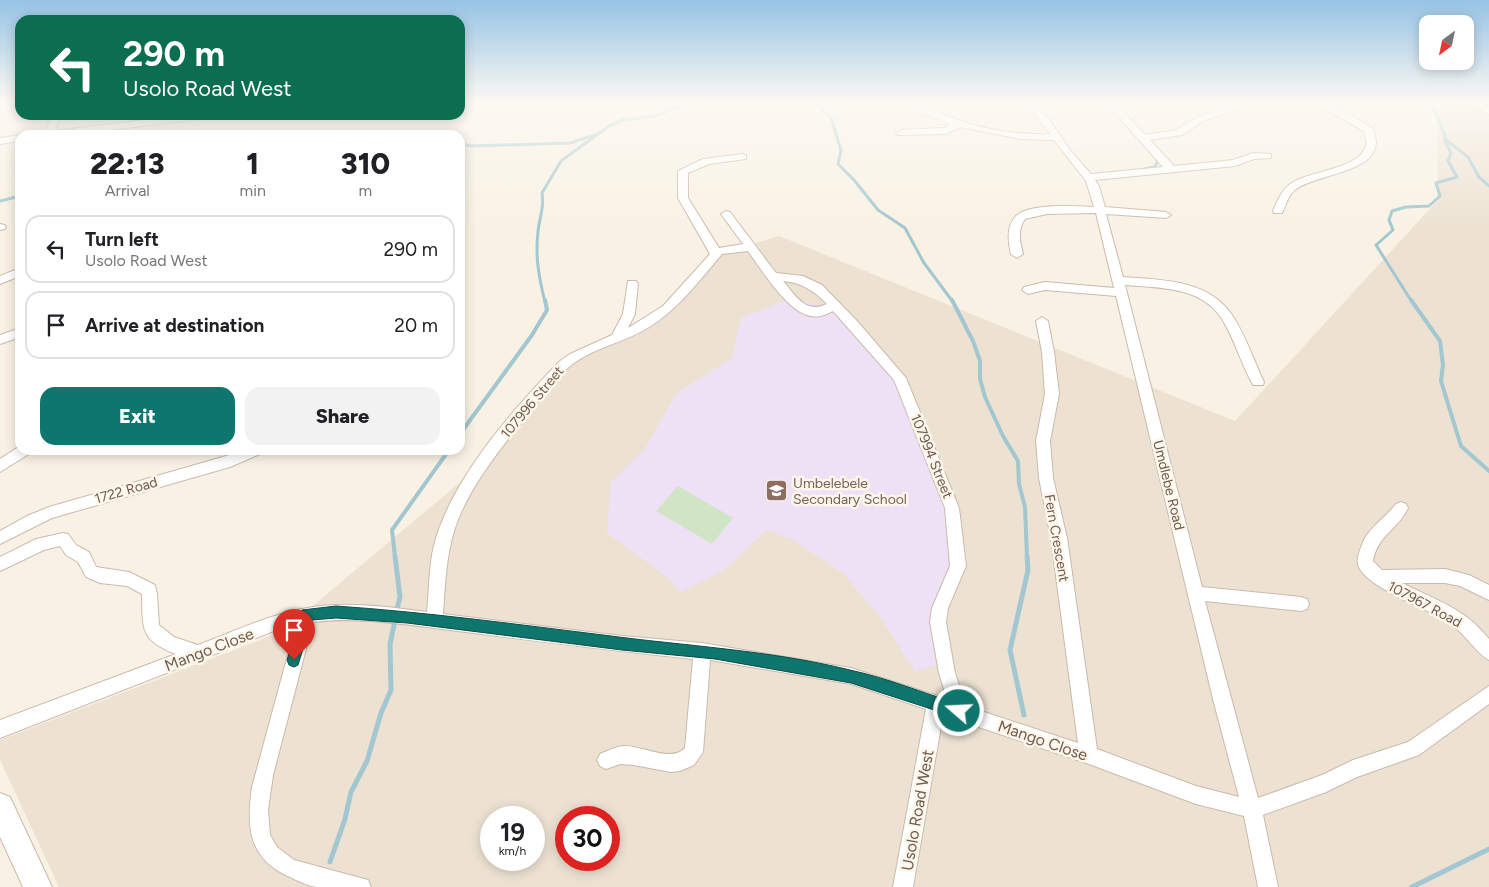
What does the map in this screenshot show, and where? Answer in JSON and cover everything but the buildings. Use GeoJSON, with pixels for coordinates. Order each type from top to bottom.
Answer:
{"type":"FeatureCollection","features":[{"type":"Feature","properties":{"kind":"street","name":"Umdlebe Road"},"geometry":{"type":"LineString","coordinates":[[1062,144],[1090,178],[1102,211],[1196,593],[1252,809],[1268,887]]}},
{"type":"Feature","properties":{"kind":"street"},"geometry":{"type":"LineString","coordinates":[[1149,144],[1171,169]]}},
{"type":"Feature","properties":{"kind":"street"},"geometry":{"type":"LineString","coordinates":[[1278,211],[1291,187],[1301,181],[1358,163],[1370,152],[1372,144]]}},
{"type":"Feature","properties":{"kind":"street"},"geometry":{"type":"LineString","coordinates":[[1090,178],[1235,163],[1253,156],[1268,156]]}},
{"type":"Feature","properties":{"kind":"street"},"geometry":{"type":"LineString","coordinates":[[743,157],[707,161],[683,171],[683,198],[716,254],[727,249],[750,247]]}},
{"type":"Feature","properties":{"kind":"street"},"geometry":{"type":"LineString","coordinates":[[1017,254],[1014,243],[1015,227],[1018,220],[1025,214],[1056,210],[1166,215]]}},
{"type":"Feature","properties":{"kind":"street"},"geometry":{"type":"LineString","coordinates":[[726,214],[772,276],[806,312],[815,314],[834,306]]}},
{"type":"Feature","properties":{"kind":"street","name":"107996 Street"},"geometry":{"type":"LineString","coordinates":[[434,621],[440,554],[454,510],[478,470],[525,408],[564,364],[574,357],[640,327],[666,309],[711,262],[716,254]]}},
{"type":"Feature","properties":{"kind":"street"},"geometry":{"type":"LineString","coordinates":[[0,280],[15,274]]}},
{"type":"Feature","properties":{"kind":"street","name":"107994 Street"},"geometry":{"type":"LineString","coordinates":[[772,276],[799,279],[818,288],[853,324],[900,378],[952,508],[958,566],[940,608],[938,622],[947,673],[959,711]]}},
{"type":"Feature","properties":{"kind":"street"},"geometry":{"type":"LineString","coordinates":[[615,340],[629,314],[632,284]]}},
{"type":"Feature","properties":{"kind":"street"},"geometry":{"type":"LineString","coordinates":[[1028,290],[1040,287],[1182,288],[1209,298],[1226,316],[1258,382]]}},
{"type":"Feature","properties":{"kind":"street","name":"Fern Crescent"},"geometry":{"type":"LineString","coordinates":[[1042,321],[1048,352],[1052,394],[1043,435],[1046,478],[1059,538],[1089,756]]}},
{"type":"Feature","properties":{"kind":"street"},"geometry":{"type":"LineString","coordinates":[[0,340],[15,334]]}},
{"type":"Feature","properties":{"kind":"street"},"geometry":{"type":"LineString","coordinates":[[0,464],[15,455]]}},
{"type":"Feature","properties":{"kind":"street","name":"1722 Road"},"geometry":{"type":"LineString","coordinates":[[0,538],[32,520],[50,513],[230,461],[244,455]]}},
{"type":"Feature","properties":{"kind":"street","name":"107967 Road"},"geometry":{"type":"LineString","coordinates":[[1401,508],[1393,519],[1374,535],[1365,563],[1378,577],[1401,592],[1453,616],[1477,636],[1489,652]]}},
{"type":"Feature","properties":{"kind":"street"},"geometry":{"type":"LineString","coordinates":[[0,564],[41,544],[63,539],[70,550],[84,557],[91,572],[100,576],[129,578],[148,590],[151,600],[150,623],[156,634],[177,646],[197,653]]}},
{"type":"Feature","properties":{"kind":"street"},"geometry":{"type":"LineString","coordinates":[[1378,577],[1446,576],[1463,580],[1489,592]]}},
{"type":"Feature","properties":{"kind":"street"},"geometry":{"type":"LineString","coordinates":[[1196,593],[1301,604]]}},
{"type":"Feature","properties":{"kind":"street","name":"Mango Close"},"geometry":{"type":"LineString","coordinates":[[0,729],[279,622],[307,615],[336,612],[434,621],[622,644],[702,651],[851,676],[936,703],[1196,795],[1252,809]]}},
{"type":"Feature","properties":{"kind":"street"},"geometry":{"type":"LineString","coordinates":[[307,615],[267,764],[259,820],[261,840],[271,855],[285,865],[306,873],[361,887]]}},
{"type":"Feature","properties":{"kind":"street"},"geometry":{"type":"LineString","coordinates":[[606,760],[622,754],[640,755],[680,763],[689,760],[694,752],[702,651]]}},
{"type":"Feature","properties":{"kind":"street"},"geometry":{"type":"LineString","coordinates":[[1252,809],[1326,783],[1354,768],[1413,749],[1489,694]]}},
{"type":"Feature","properties":{"kind":"street","name":"Usolo Road West"},"geometry":{"type":"LineString","coordinates":[[903,887],[936,703]]}},
{"type":"Feature","properties":{"kind":"street"},"geometry":{"type":"LineString","coordinates":[[0,807],[38,887]]}},
{"type":"Feature","properties":{"kind":"shaded area"},"geometry":{"type":"Polygon","coordinates":[[[1437,144],[1489,144],[1489,887],[59,887],[0,760],[0,740],[283,631],[496,452],[557,379],[579,360],[662,319],[723,253],[779,236],[1235,421],[1438,200],[1437,144]]]}},
{"type":"Feature","properties":{"kind":"shaded area","name":"Umbelebele Secondary School"},"geometry":{"type":"Polygon","coordinates":[[[791,298],[827,307],[841,318],[895,378],[947,500],[955,556],[933,612],[942,663],[915,672],[881,618],[843,573],[792,539],[766,530],[726,569],[681,592],[666,576],[607,533],[611,482],[644,450],[677,393],[732,358],[741,318],[791,298]]]}},
{"type":"Feature","properties":{"kind":"green space"},"geometry":{"type":"Polygon","coordinates":[[[678,486],[733,518],[712,544],[656,511],[678,486]]]}},
{"type":"Feature","properties":{"kind":"waterway"},"geometry":{"type":"LineString","coordinates":[[465,145],[524,144]]}},
{"type":"Feature","properties":{"kind":"waterway"},"geometry":{"type":"LineString","coordinates":[[545,302],[537,258],[537,241],[543,203],[542,193],[561,161],[584,144]]}},
{"type":"Feature","properties":{"kind":"waterway"},"geometry":{"type":"LineString","coordinates":[[839,144],[841,150],[838,164],[854,180],[878,210],[905,228],[924,263],[953,302]]}},
{"type":"Feature","properties":{"kind":"waterway"},"geometry":{"type":"LineString","coordinates":[[1412,302],[1376,245],[1393,230],[1389,220],[1392,211],[1406,207],[1429,206],[1440,196],[1436,183],[1457,177],[1448,161],[1451,153],[1446,144]]}},
{"type":"Feature","properties":{"kind":"waterway"},"geometry":{"type":"LineString","coordinates":[[1452,144],[1468,157],[1479,177],[1489,186]]}},
{"type":"Feature","properties":{"kind":"waterway"},"geometry":{"type":"LineString","coordinates":[[1144,169],[1154,167],[1157,163],[1157,158]]}},
{"type":"Feature","properties":{"kind":"waterway"},"geometry":{"type":"LineString","coordinates":[[0,201],[15,197]]}},
{"type":"Feature","properties":{"kind":"waterway"},"geometry":{"type":"LineString","coordinates":[[465,427],[532,335],[547,310],[545,300]]}},
{"type":"Feature","properties":{"kind":"waterway"},"geometry":{"type":"LineString","coordinates":[[952,300],[973,341],[980,361],[980,379],[985,397],[1003,436],[1018,461],[1019,484],[1025,507],[1027,557]]}},
{"type":"Feature","properties":{"kind":"waterway"},"geometry":{"type":"LineString","coordinates":[[1411,300],[1440,341],[1443,365],[1441,381],[1461,446],[1489,471]]}},
{"type":"Feature","properties":{"kind":"waterway"},"geometry":{"type":"LineString","coordinates":[[395,557],[392,530],[445,455]]}},
{"type":"Feature","properties":{"kind":"waterway"},"geometry":{"type":"LineString","coordinates":[[395,556],[400,597],[397,609]]}},
{"type":"Feature","properties":{"kind":"waterway"},"geometry":{"type":"LineString","coordinates":[[1024,715],[1010,650],[1028,570],[1027,556]]}},
{"type":"Feature","properties":{"kind":"waterway"},"geometry":{"type":"LineString","coordinates":[[330,862],[345,819],[351,792],[367,761],[381,713],[391,690],[390,644],[394,625]]}},
{"type":"Feature","properties":{"kind":"waterway"},"geometry":{"type":"LineString","coordinates":[[1412,887],[1489,849]]}},
{"type":"Feature","properties":{"kind":"place","name":"Umbelebele Secondary School"},"geometry":{"type":"Point","coordinates":[777,491]}},
{"type":"Feature","properties":{"kind":"route"},"geometry":{"type":"LineString","coordinates":[[294,660],[307,615],[336,612],[407,617],[622,644],[715,653],[851,676],[959,711]]}}]}
